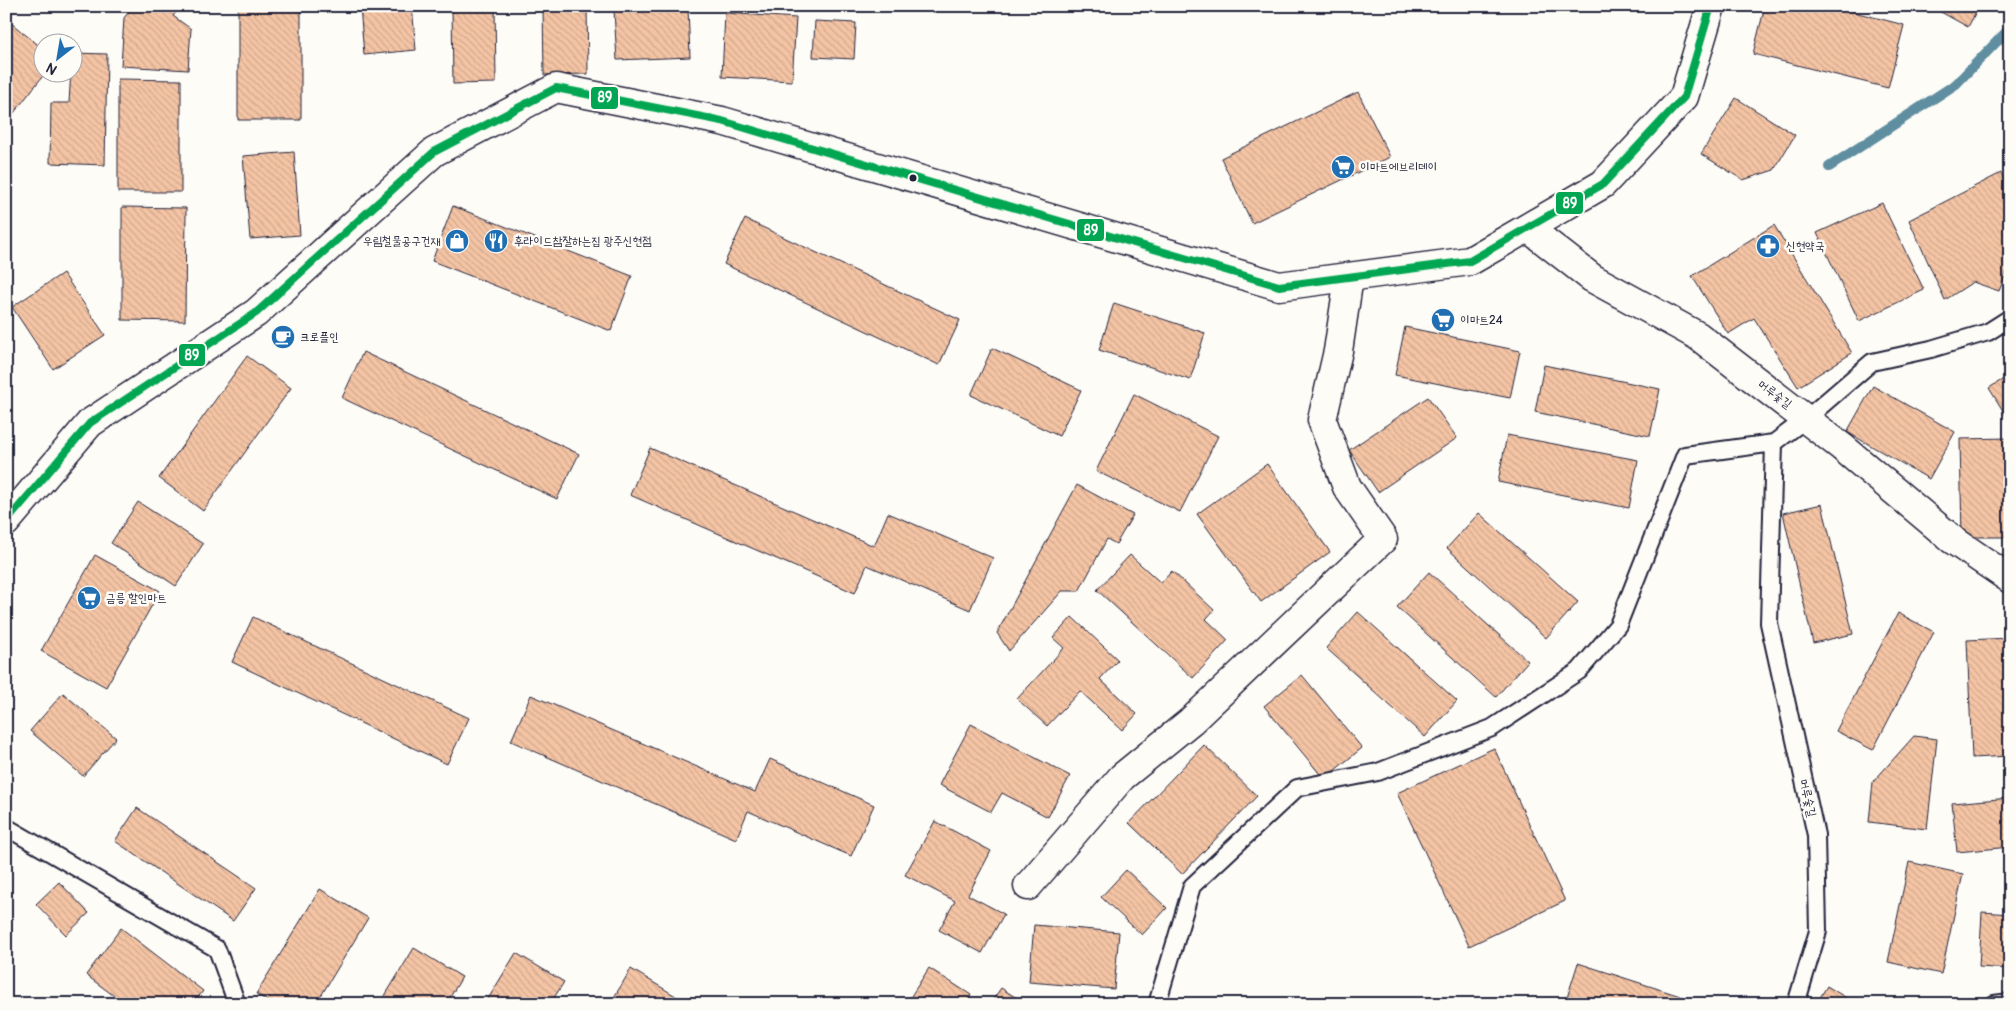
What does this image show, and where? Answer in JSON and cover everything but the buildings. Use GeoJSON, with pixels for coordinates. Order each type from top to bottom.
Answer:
{"type":"FeatureCollection","features":[{"type":"Feature","properties":{"kind":"street"},"geometry":{"type":"LineString","coordinates":[[6,522],[90,423],[256,312],[434,152],[556,88],[722,121],[1279,286],[1470,261],[1604,184],[1684,97],[1711,6]]}},
{"type":"Feature","properties":{"kind":"street","name":"머루숯길"},"geometry":{"type":"LineString","coordinates":[[1528,228],[1592,278],[1698,336],[1807,418],[1898,491],[1953,540],[2010,579]]}},
{"type":"Feature","properties":{"kind":"street"},"geometry":{"type":"LineString","coordinates":[[1028,886],[1122,777],[1191,721],[1384,539],[1347,487],[1322,420],[1338,351],[1349,276]]}},
{"type":"Feature","properties":{"kind":"lane"},"geometry":{"type":"LineString","coordinates":[[1157,1004],[1192,886],[1297,788],[1378,772],[1492,728],[1579,671],[1618,625],[1685,455],[1774,443],[1807,418],[1872,362],[1930,349],[1988,332],[2010,318]]}},
{"type":"Feature","properties":{"kind":"lane","name":"머루숯길"},"geometry":{"type":"LineString","coordinates":[[1774,443],[1769,623],[1816,835],[1818,931],[1796,1004]]}},
{"type":"Feature","properties":{"kind":"lane"},"geometry":{"type":"LineString","coordinates":[[6,827],[217,949],[237,1004]]}},
{"type":"Feature","properties":{"kind":"lane"},"geometry":{"type":"LineString","coordinates":[[1994,1004],[2010,1002]]}},
{"type":"Feature","properties":{"kind":"waterway"},"geometry":{"type":"LineString","coordinates":[[1829,167],[1956,84],[2010,28]]}},
{"type":"Feature","properties":{"kind":"transit line","name":"89"},"geometry":{"type":"LineString","coordinates":[[6,522],[90,423],[256,313],[434,152],[556,88],[722,121],[1279,286],[1470,261],[1603,184],[1684,97],[1711,6]]}},
{"type":"Feature","properties":{"kind":"place","name":"이마트에브리데이"},"geometry":{"type":"Point","coordinates":[1343,167]}},
{"type":"Feature","properties":{"kind":"place","name":"우림철물공구건재"},"geometry":{"type":"Point","coordinates":[457,241]}},
{"type":"Feature","properties":{"kind":"place","name":"후라이드참잘하는집 광주신현점"},"geometry":{"type":"Point","coordinates":[496,241]}},
{"type":"Feature","properties":{"kind":"place","name":"신현약국"},"geometry":{"type":"Point","coordinates":[1768,246]}},
{"type":"Feature","properties":{"kind":"place","name":"이마트24"},"geometry":{"type":"Point","coordinates":[1443,320]}},
{"type":"Feature","properties":{"kind":"place","name":"크로플인"},"geometry":{"type":"Point","coordinates":[283,337]}},
{"type":"Feature","properties":{"kind":"place","name":"금릉 할인마트"},"geometry":{"type":"Point","coordinates":[89,598]}}]}
